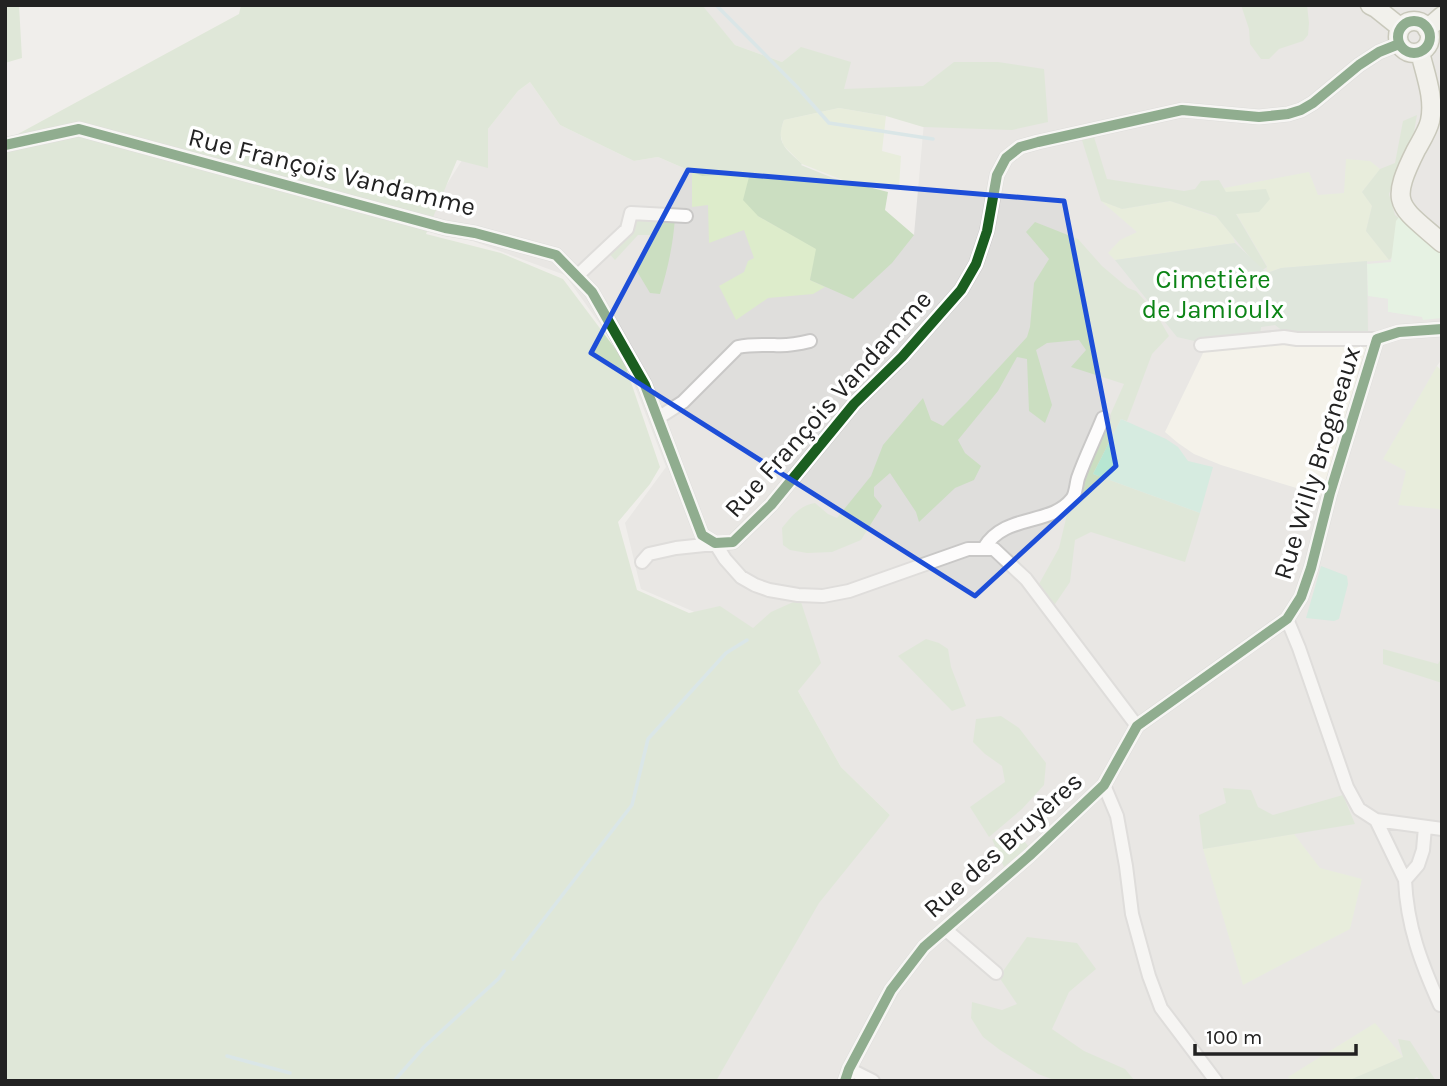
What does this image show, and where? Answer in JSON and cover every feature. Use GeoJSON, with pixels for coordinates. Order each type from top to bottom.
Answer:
{"type":"FeatureCollection","features":[{"type":"Feature","properties":{"kind":"street"},"geometry":{"type":"LineString","coordinates":[[1370,5],[1376,8],[1400,36],[1406,52],[1420,52],[1430,37],[1422,24],[1415,22],[1407,23],[1400,36]]}},
{"type":"Feature","properties":{"kind":"street"},"geometry":{"type":"LineString","coordinates":[[1427,29],[1442,16]]}},
{"type":"Feature","properties":{"kind":"street","name":"Rue François Vandamme"},"geometry":{"type":"LineString","coordinates":[[642,562],[649,554],[733,542],[771,505],[854,404],[902,357],[961,290],[976,264],[987,231],[997,175],[1006,158],[1020,147],[1182,110],[1259,117],[1288,114],[1313,103],[1339,80],[1400,36]]}},
{"type":"Feature","properties":{"kind":"street"},"geometry":{"type":"LineString","coordinates":[[1420,52],[1432,102],[1430,123],[1407,169],[1400,190],[1401,201],[1406,211],[1442,243]]}},
{"type":"Feature","properties":{"kind":"street","name":"Rue François Vandamme"},"geometry":{"type":"LineString","coordinates":[[5,145],[79,129],[445,228],[475,233],[556,255],[592,292],[645,385],[702,535],[715,543]]}},
{"type":"Feature","properties":{"kind":"street"},"geometry":{"type":"LineString","coordinates":[[577,276],[626,229],[631,214],[686,216]]}},
{"type":"Feature","properties":{"kind":"street","name":"Rue Willy Brogneaux"},"geometry":{"type":"LineString","coordinates":[[1201,345],[1284,337],[1377,339],[1399,332],[1442,329]]}},
{"type":"Feature","properties":{"kind":"street","name":"Rue Willy Brogneaux"},"geometry":{"type":"LineString","coordinates":[[1287,620],[1301,597],[1311,568],[1330,493],[1377,339]]}},
{"type":"Feature","properties":{"kind":"street"},"geometry":{"type":"LineString","coordinates":[[658,418],[683,402],[738,347],[810,341]]}},
{"type":"Feature","properties":{"kind":"street"},"geometry":{"type":"LineString","coordinates":[[984,548],[988,540],[1000,531],[1027,519],[1052,514],[1073,498],[1104,418]]}},
{"type":"Feature","properties":{"kind":"street"},"geometry":{"type":"LineString","coordinates":[[715,543],[741,577],[755,585],[798,595],[823,596],[849,591],[968,549],[994,549],[1026,579],[1137,726]]}},
{"type":"Feature","properties":{"kind":"street"},"geometry":{"type":"LineString","coordinates":[[1287,620],[1347,787],[1359,808],[1376,820],[1442,829]]}},
{"type":"Feature","properties":{"kind":"street","name":"Rue des Bruyères"},"geometry":{"type":"LineString","coordinates":[[847,1075],[891,990],[924,947],[1030,856],[1104,785],[1137,726],[1287,620]]}},
{"type":"Feature","properties":{"kind":"street"},"geometry":{"type":"LineString","coordinates":[[1104,785],[1117,816],[1132,914],[1161,1008],[1216,1081]]}},
{"type":"Feature","properties":{"kind":"street"},"geometry":{"type":"LineString","coordinates":[[1376,820],[1405,880],[1406,905],[1421,962],[1440,1005]]}},
{"type":"Feature","properties":{"kind":"street"},"geometry":{"type":"LineString","coordinates":[[1405,880],[1418,865],[1423,850],[1425,827]]}},
{"type":"Feature","properties":{"kind":"street","name":"Rue des Bruyères"},"geometry":{"type":"LineString","coordinates":[[945,929],[996,973]]}},
{"type":"Feature","properties":{"kind":"street"},"geometry":{"type":"LineString","coordinates":[[847,1075],[873,1081]]}},
{"type":"Feature","properties":{"kind":"highlighted area"},"geometry":{"type":"Polygon","coordinates":[[[688,170],[1064,201],[1116,466],[975,596],[591,353],[688,170]]]}},
{"type":"Feature","properties":{"kind":"shaded area"},"geometry":{"type":"Polygon","coordinates":[[[700,5],[1442,5],[1442,359],[1437,366],[1406,470],[1442,512],[1442,1081],[703,1081],[830,879],[890,815],[841,767],[798,691],[787,652],[641,589],[625,523],[666,467],[624,358],[565,275],[423,223],[467,152],[518,91],[530,82],[560,125],[634,161],[658,157],[702,176],[914,235],[927,88],[836,108],[800,48],[782,62],[735,45],[700,5]]]}},
{"type":"Feature","properties":{"kind":"shaded area"},"geometry":{"type":"Polygon","coordinates":[[[1369,297],[1388,299],[1388,312],[1412,317],[1413,324],[1389,325],[1378,331],[1369,331],[1369,297]]]}},
{"type":"Feature","properties":{"kind":"shaded area"},"geometry":{"type":"Polygon","coordinates":[[[1262,344],[1371,344],[1326,497],[1221,465],[1194,454],[1165,432],[1205,349],[1262,344]]]}},
{"type":"Feature","properties":{"kind":"green space"},"geometry":{"type":"Polygon","coordinates":[[[5,5],[19,5],[22,58],[5,63],[5,5]]]}},
{"type":"Feature","properties":{"kind":"green space"},"geometry":{"type":"Polygon","coordinates":[[[241,5],[702,5],[735,45],[782,62],[801,47],[851,62],[844,89],[923,86],[954,62],[998,62],[1044,69],[1048,122],[1012,130],[923,127],[886,116],[839,108],[784,120],[782,140],[801,165],[833,178],[888,192],[885,210],[914,235],[892,263],[853,299],[810,280],[816,249],[758,216],[743,200],[750,173],[702,176],[658,157],[634,161],[560,125],[530,82],[518,91],[488,129],[488,168],[457,160],[426,234],[501,253],[563,279],[623,359],[660,467],[650,484],[618,522],[637,590],[689,613],[720,606],[753,628],[771,612],[800,599],[821,663],[798,691],[841,767],[890,815],[819,903],[716,1081],[5,1081],[5,141],[239,14],[241,5]]]}},
{"type":"Feature","properties":{"kind":"green space"},"geometry":{"type":"Polygon","coordinates":[[[1241,5],[1307,5],[1308,35],[1303,41],[1279,49],[1269,59],[1261,59],[1250,44],[1249,29],[1241,5]]]}},
{"type":"Feature","properties":{"kind":"green space"},"geometry":{"type":"Polygon","coordinates":[[[839,108],[886,116],[882,151],[901,156],[899,188],[858,186],[802,164],[783,145],[780,132],[784,120],[839,108]]]}},
{"type":"Feature","properties":{"kind":"green space"},"geometry":{"type":"Polygon","coordinates":[[[1417,115],[1413,137],[1389,194],[1395,215],[1442,252],[1409,242],[1389,260],[1366,231],[1372,206],[1362,192],[1380,169],[1395,163],[1403,121],[1417,115]]]}},
{"type":"Feature","properties":{"kind":"green space"},"geometry":{"type":"Polygon","coordinates":[[[1081,137],[1094,137],[1107,179],[1184,191],[1195,189],[1201,181],[1219,180],[1226,192],[1266,189],[1270,199],[1259,212],[1236,214],[1267,267],[1261,271],[1216,216],[1170,201],[1122,209],[1101,201],[1081,137]]]}},
{"type":"Feature","properties":{"kind":"green space"},"geometry":{"type":"Polygon","coordinates":[[[1346,159],[1370,161],[1380,169],[1362,192],[1372,206],[1366,231],[1389,260],[1281,268],[1266,273],[1267,266],[1224,188],[1309,172],[1318,195],[1344,193],[1346,159]]]}},
{"type":"Feature","properties":{"kind":"green space"},"geometry":{"type":"Polygon","coordinates":[[[692,171],[702,176],[750,172],[758,216],[817,249],[810,280],[825,287],[813,294],[768,298],[736,320],[719,286],[744,272],[748,261],[754,258],[744,230],[709,243],[708,205],[692,207],[692,171]]]}},
{"type":"Feature","properties":{"kind":"green space"},"geometry":{"type":"Polygon","coordinates":[[[1101,201],[1122,209],[1170,201],[1217,217],[1235,243],[1115,260],[1108,253],[1120,240],[1137,232],[1101,201]]]}},
{"type":"Feature","properties":{"kind":"green space"},"geometry":{"type":"Polygon","coordinates":[[[640,216],[675,218],[670,256],[660,294],[650,293],[635,268],[636,261],[646,253],[650,235],[638,235],[615,260],[606,250],[640,216]]]}},
{"type":"Feature","properties":{"kind":"green space"},"geometry":{"type":"Polygon","coordinates":[[[1399,217],[1442,250],[1442,318],[1423,320],[1422,317],[1388,312],[1388,299],[1368,296],[1367,264],[1391,262],[1396,221],[1399,217]]]}},
{"type":"Feature","properties":{"kind":"green space"},"geometry":{"type":"Polygon","coordinates":[[[1035,222],[1078,239],[1102,266],[1128,288],[1136,291],[1155,312],[1169,336],[1152,354],[1127,421],[1121,419],[1093,474],[1200,513],[1185,562],[1091,532],[1075,540],[1070,582],[1053,607],[1039,584],[1059,548],[1068,510],[1124,384],[1071,367],[1086,350],[1079,340],[1047,343],[1036,350],[1052,405],[1045,423],[1029,411],[1027,359],[1017,357],[998,391],[958,440],[965,453],[981,466],[974,480],[955,488],[919,522],[916,512],[890,473],[874,487],[874,496],[882,506],[861,540],[832,552],[807,553],[790,550],[783,545],[782,528],[805,506],[815,503],[837,518],[871,476],[883,445],[923,398],[931,420],[943,426],[1027,337],[1034,283],[1049,259],[1026,232],[1035,222]]]}},
{"type":"Feature","properties":{"kind":"green space","name":"Cimetière de Jamioulx"},"geometry":{"type":"Polygon","coordinates":[[[1235,243],[1267,273],[1281,268],[1367,261],[1368,334],[1295,337],[1275,325],[1261,327],[1260,336],[1199,342],[1177,337],[1115,260],[1235,243]]]}},
{"type":"Feature","properties":{"kind":"green space"},"geometry":{"type":"Polygon","coordinates":[[[1437,366],[1442,371],[1442,512],[1439,509],[1398,505],[1406,471],[1383,459],[1437,366]]]}},
{"type":"Feature","properties":{"kind":"green space"},"geometry":{"type":"Polygon","coordinates":[[[1121,419],[1166,439],[1178,447],[1188,461],[1213,467],[1200,513],[1093,474],[1121,419]]]}},
{"type":"Feature","properties":{"kind":"green space"},"geometry":{"type":"Polygon","coordinates":[[[1321,566],[1347,576],[1348,584],[1339,619],[1334,621],[1306,618],[1321,566]]]}},
{"type":"Feature","properties":{"kind":"green space"},"geometry":{"type":"Polygon","coordinates":[[[926,639],[948,649],[951,667],[966,706],[952,711],[898,656],[926,639]]]}},
{"type":"Feature","properties":{"kind":"green space"},"geometry":{"type":"Polygon","coordinates":[[[1383,649],[1438,664],[1442,657],[1442,683],[1383,664],[1383,649]]]}},
{"type":"Feature","properties":{"kind":"green space"},"geometry":{"type":"Polygon","coordinates":[[[1001,716],[1019,728],[1046,763],[1044,785],[1022,809],[989,837],[970,807],[1005,782],[1002,766],[973,742],[976,719],[1001,716]]]}},
{"type":"Feature","properties":{"kind":"green space"},"geometry":{"type":"Polygon","coordinates":[[[1223,788],[1251,790],[1258,807],[1273,815],[1343,795],[1355,824],[1203,849],[1199,815],[1226,803],[1223,788]]]}},
{"type":"Feature","properties":{"kind":"green space"},"geometry":{"type":"Polygon","coordinates":[[[1294,834],[1320,868],[1362,879],[1350,929],[1243,985],[1203,849],[1294,834]]]}},
{"type":"Feature","properties":{"kind":"green space"},"geometry":{"type":"Polygon","coordinates":[[[992,839],[1024,841],[1029,847],[1004,867],[992,839]]]}},
{"type":"Feature","properties":{"kind":"green space"},"geometry":{"type":"Polygon","coordinates":[[[1027,937],[1077,943],[1096,969],[1069,992],[1052,1029],[1084,1051],[1125,1069],[1135,1081],[1057,1081],[1038,1074],[983,1037],[971,1018],[972,1002],[1002,1010],[1017,1004],[999,977],[1027,937]]]}},
{"type":"Feature","properties":{"kind":"green space"},"geometry":{"type":"Polygon","coordinates":[[[1375,1023],[1403,1057],[1353,1081],[1292,1081],[1288,1077],[1375,1023]]]}},
{"type":"Feature","properties":{"kind":"green space"},"geometry":{"type":"Polygon","coordinates":[[[1398,1039],[1410,1041],[1436,1081],[1420,1081],[1417,1077],[1411,1081],[1353,1081],[1352,1079],[1403,1057],[1398,1039]]]}},
{"type":"Feature","properties":{"kind":"waterway"},"geometry":{"type":"LineString","coordinates":[[716,5],[829,123],[933,139]]}},
{"type":"Feature","properties":{"kind":"waterway"},"geometry":{"type":"LineString","coordinates":[[513,959],[632,805],[648,739],[726,653],[747,640]]}},
{"type":"Feature","properties":{"kind":"waterway"},"geometry":{"type":"LineString","coordinates":[[394,1081],[424,1047],[504,971]]}},
{"type":"Feature","properties":{"kind":"waterway"},"geometry":{"type":"LineString","coordinates":[[227,1056],[290,1073]]}},
{"type":"Feature","properties":{"kind":"cycle path"},"geometry":{"type":"LineString","coordinates":[[1414,21],[1425,26],[1430,37],[1425,48],[1414,53],[1403,48],[1398,37],[1403,26],[1414,21]]}},
{"type":"Feature","properties":{"kind":"cycle path"},"geometry":{"type":"LineString","coordinates":[[5,145],[79,129],[445,228],[475,233],[556,255],[592,292],[645,385],[702,535],[715,543],[733,542],[771,505],[854,404],[902,357],[961,290],[976,264],[987,231],[997,175],[1006,158],[1020,147],[1182,110],[1259,117],[1288,114],[1313,103],[1359,65],[1379,52],[1399,44]]}},
{"type":"Feature","properties":{"kind":"cycle path"},"geometry":{"type":"LineString","coordinates":[[845,1081],[891,990],[924,947],[1029,856],[1104,785],[1137,726],[1287,619],[1301,597],[1311,568],[1330,493],[1377,339],[1399,332],[1442,329]]}}]}
